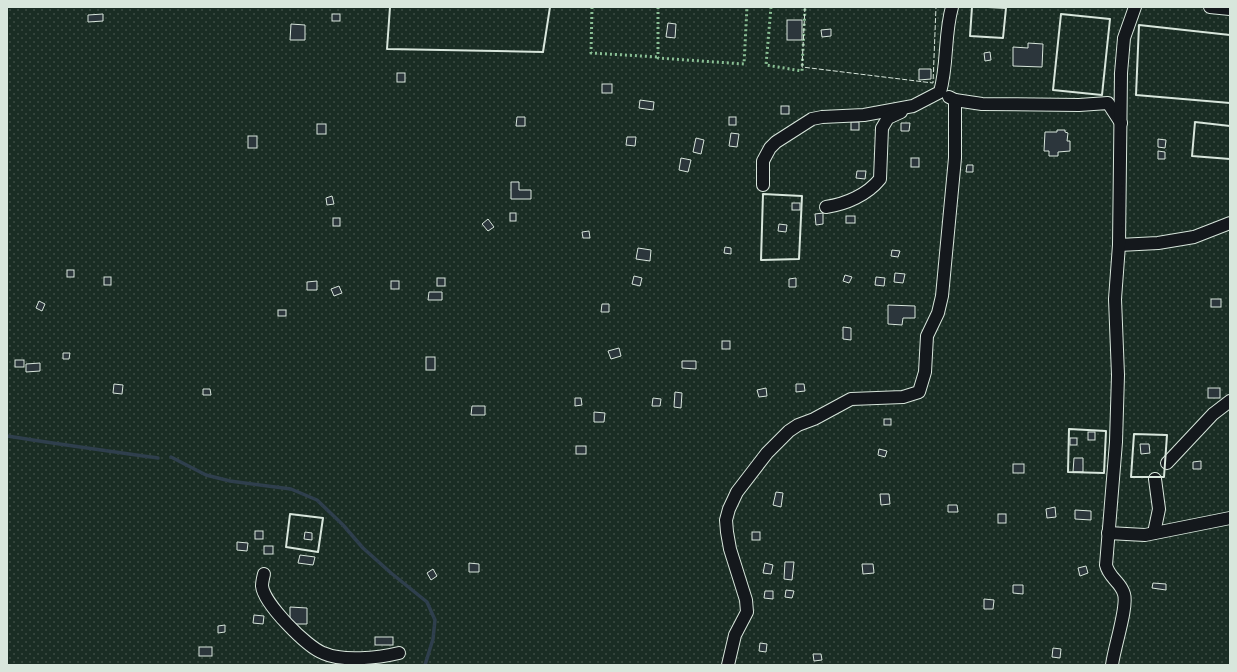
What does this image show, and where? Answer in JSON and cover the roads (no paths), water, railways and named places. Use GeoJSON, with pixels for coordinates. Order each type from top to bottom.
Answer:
{"type":"FeatureCollection","features":[{"type":"Feature","properties":{"kind":"street"},"geometry":{"type":"LineString","coordinates":[[826,208],[839,205],[861,195],[875,185],[880,179],[882,128],[888,118],[940,92],[945,75],[948,28],[952,7]]}},
{"type":"Feature","properties":{"kind":"street"},"geometry":{"type":"LineString","coordinates":[[1112,665],[1125,599],[1121,588],[1108,572],[1108,533],[1116,442],[1118,375],[1115,299],[1120,245],[1121,73],[1124,38],[1134,7]]}},
{"type":"Feature","properties":{"kind":"street"},"geometry":{"type":"LineString","coordinates":[[1210,7],[1230,9]]}},
{"type":"Feature","properties":{"kind":"street"},"geometry":{"type":"LineString","coordinates":[[940,92],[955,100],[982,104],[1080,105],[1108,103],[1121,124]]}},
{"type":"Feature","properties":{"kind":"street"},"geometry":{"type":"LineString","coordinates":[[728,665],[735,635],[747,612],[746,600],[730,549],[727,526],[729,509],[737,492],[767,453],[789,431],[798,425],[814,419],[851,400],[903,397],[919,392],[923,385],[926,372],[927,336],[938,313],[942,296],[955,158],[955,100]]}},
{"type":"Feature","properties":{"kind":"street"},"geometry":{"type":"LineString","coordinates":[[764,185],[763,161],[770,148],[812,119],[822,117],[864,116],[913,106]]}},
{"type":"Feature","properties":{"kind":"street"},"geometry":{"type":"LineString","coordinates":[[1120,245],[1158,243],[1194,237],[1230,223]]}},
{"type":"Feature","properties":{"kind":"street"},"geometry":{"type":"LineString","coordinates":[[1167,463],[1213,414],[1230,401]]}},
{"type":"Feature","properties":{"kind":"street"},"geometry":{"type":"LineString","coordinates":[[1154,533],[1159,509],[1155,479]]}},
{"type":"Feature","properties":{"kind":"street"},"geometry":{"type":"LineString","coordinates":[[1108,533],[1145,535],[1230,518]]}},
{"type":"Feature","properties":{"kind":"street"},"geometry":{"type":"LineString","coordinates":[[264,574],[262,587],[279,615],[303,640],[323,654],[342,658],[379,658],[399,653]]}},
{"type":"Feature","properties":{"kind":"waterway"},"geometry":{"type":"LineString","coordinates":[[7,436],[158,458]]}},
{"type":"Feature","properties":{"kind":"waterway"},"geometry":{"type":"LineString","coordinates":[[171,457],[206,475],[230,481],[291,489],[317,500],[343,525],[363,548],[427,602],[435,620],[433,639],[425,665]]}}]}
